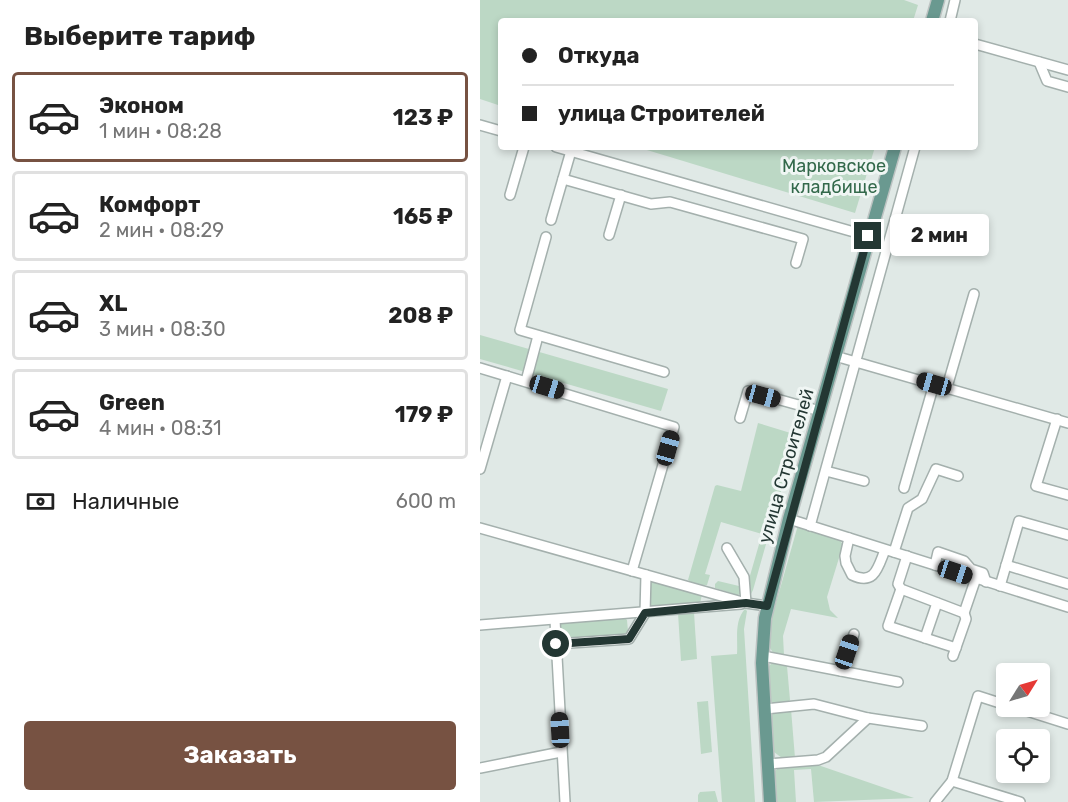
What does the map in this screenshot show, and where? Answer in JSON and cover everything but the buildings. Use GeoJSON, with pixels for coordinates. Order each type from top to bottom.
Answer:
{"type":"FeatureCollection","features":[{"type":"Feature","properties":{"kind":"main road"},"geometry":{"type":"LineString","coordinates":[[933,18],[938,0]]}},
{"type":"Feature","properties":{"kind":"main road","name":"улица Строителей"},"geometry":{"type":"LineString","coordinates":[[770,802],[763,656],[767,606],[789,519],[894,150]]}},
{"type":"Feature","properties":{"kind":"street"},"geometry":{"type":"LineString","coordinates":[[951,18],[955,0]]}},
{"type":"Feature","properties":{"kind":"street"},"geometry":{"type":"LineString","coordinates":[[978,45],[1068,70]]}},
{"type":"Feature","properties":{"kind":"street"},"geometry":{"type":"LineString","coordinates":[[1039,62],[1047,81],[1068,87]]}},
{"type":"Feature","properties":{"kind":"street"},"geometry":{"type":"LineString","coordinates":[[480,125],[498,130]]}},
{"type":"Feature","properties":{"kind":"street"},"geometry":{"type":"LineString","coordinates":[[510,195],[523,150]]}},
{"type":"Feature","properties":{"kind":"street"},"geometry":{"type":"LineString","coordinates":[[565,150],[868,236]]}},
{"type":"Feature","properties":{"kind":"street"},"geometry":{"type":"LineString","coordinates":[[810,526],[914,150]]}},
{"type":"Feature","properties":{"kind":"street"},"geometry":{"type":"LineString","coordinates":[[550,220],[571,152]]}},
{"type":"Feature","properties":{"kind":"street"},"geometry":{"type":"LineString","coordinates":[[563,179],[651,204],[669,202],[802,239],[796,263]]}},
{"type":"Feature","properties":{"kind":"street"},"geometry":{"type":"LineString","coordinates":[[609,236],[621,195]]}},
{"type":"Feature","properties":{"kind":"street"},"geometry":{"type":"LineString","coordinates":[[546,237],[520,330],[664,372]]}},
{"type":"Feature","properties":{"kind":"street"},"geometry":{"type":"LineString","coordinates":[[946,387],[974,294]]}},
{"type":"Feature","properties":{"kind":"street"},"geometry":{"type":"LineString","coordinates":[[526,381],[538,336]]}},
{"type":"Feature","properties":{"kind":"street"},"geometry":{"type":"LineString","coordinates":[[836,356],[1068,423]]}},
{"type":"Feature","properties":{"kind":"street"},"geometry":{"type":"LineString","coordinates":[[480,368],[674,427],[632,571]]}},
{"type":"Feature","properties":{"kind":"street"},"geometry":{"type":"LineString","coordinates":[[480,469],[507,376]]}},
{"type":"Feature","properties":{"kind":"street"},"geometry":{"type":"LineString","coordinates":[[904,488],[934,384]]}},
{"type":"Feature","properties":{"kind":"street"},"geometry":{"type":"LineString","coordinates":[[740,418],[748,391],[820,411]]}},
{"type":"Feature","properties":{"kind":"street"},"geometry":{"type":"LineString","coordinates":[[1056,419],[1036,486],[1068,495]]}},
{"type":"Feature","properties":{"kind":"street"},"geometry":{"type":"LineString","coordinates":[[849,538],[846,562],[852,575],[868,579],[889,551],[908,508],[922,499],[936,469],[958,476]]}},
{"type":"Feature","properties":{"kind":"street"},"geometry":{"type":"LineString","coordinates":[[826,471],[864,481]]}},
{"type":"Feature","properties":{"kind":"street"},"geometry":{"type":"LineString","coordinates":[[789,519],[1068,608]]}},
{"type":"Feature","properties":{"kind":"street"},"geometry":{"type":"LineString","coordinates":[[999,586],[1019,521],[1068,535]]}},
{"type":"Feature","properties":{"kind":"street"},"geometry":{"type":"LineString","coordinates":[[480,528],[746,603],[767,606]]}},
{"type":"Feature","properties":{"kind":"street"},"geometry":{"type":"LineString","coordinates":[[727,548],[744,577],[746,603]]}},
{"type":"Feature","properties":{"kind":"street"},"geometry":{"type":"LineString","coordinates":[[935,565],[938,552],[964,561],[971,570],[983,573],[986,582]]}},
{"type":"Feature","properties":{"kind":"street"},"geometry":{"type":"LineString","coordinates":[[907,556],[898,584],[901,590],[964,613]]}},
{"type":"Feature","properties":{"kind":"street"},"geometry":{"type":"LineString","coordinates":[[1006,565],[1068,584]]}},
{"type":"Feature","properties":{"kind":"street"},"geometry":{"type":"LineString","coordinates":[[556,644],[629,639],[645,613],[646,575]]}},
{"type":"Feature","properties":{"kind":"street"},"geometry":{"type":"LineString","coordinates":[[901,590],[888,626],[925,638],[954,652],[966,619],[964,613],[976,578]]}},
{"type":"Feature","properties":{"kind":"street"},"geometry":{"type":"LineString","coordinates":[[480,625],[746,603]]}},
{"type":"Feature","properties":{"kind":"street"},"geometry":{"type":"LineString","coordinates":[[925,638],[937,603]]}},
{"type":"Feature","properties":{"kind":"street"},"geometry":{"type":"LineString","coordinates":[[555,620],[565,802]]}},
{"type":"Feature","properties":{"kind":"street"},"geometry":{"type":"LineString","coordinates":[[841,671],[854,634]]}},
{"type":"Feature","properties":{"kind":"street"},"geometry":{"type":"LineString","coordinates":[[763,656],[898,682]]}},
{"type":"Feature","properties":{"kind":"street"},"geometry":{"type":"LineString","coordinates":[[935,802],[952,781],[978,696],[996,702]]}},
{"type":"Feature","properties":{"kind":"street"},"geometry":{"type":"LineString","coordinates":[[765,709],[814,704],[868,718],[922,726]]}},
{"type":"Feature","properties":{"kind":"street"},"geometry":{"type":"LineString","coordinates":[[1046,717],[1068,724]]}},
{"type":"Feature","properties":{"kind":"street"},"geometry":{"type":"LineString","coordinates":[[768,764],[818,760],[826,757],[868,718]]}},
{"type":"Feature","properties":{"kind":"street"},"geometry":{"type":"LineString","coordinates":[[480,768],[561,752]]}},
{"type":"Feature","properties":{"kind":"street"},"geometry":{"type":"LineString","coordinates":[[952,781],[1020,802]]}},
{"type":"Feature","properties":{"kind":"green space"},"geometry":{"type":"Polygon","coordinates":[[[480,0],[904,0],[918,5],[914,18],[498,18],[498,105],[480,99],[480,0]]]}},
{"type":"Feature","properties":{"kind":"green space","name":"Марковское кладбище"},"geometry":{"type":"Polygon","coordinates":[[[647,150],[874,150],[855,213],[647,150]]]}},
{"type":"Feature","properties":{"kind":"green space"},"geometry":{"type":"Polygon","coordinates":[[[480,335],[668,389],[661,411],[480,359],[480,335]]]}},
{"type":"Feature","properties":{"kind":"green space"},"geometry":{"type":"Polygon","coordinates":[[[758,423],[797,435],[753,590],[751,594],[747,592],[747,586],[762,534],[721,522],[705,574],[710,575],[707,585],[695,585],[688,580],[715,486],[741,491],[758,423]]]}},
{"type":"Feature","properties":{"kind":"green space"},"geometry":{"type":"Polygon","coordinates":[[[798,525],[839,539],[843,545],[827,597],[830,610],[838,618],[791,609],[783,636],[784,655],[774,654],[768,645],[769,628],[798,525]]]}},
{"type":"Feature","properties":{"kind":"green space"},"geometry":{"type":"Polygon","coordinates":[[[650,579],[702,594],[700,604],[653,608],[649,603],[650,579]]]}},
{"type":"Feature","properties":{"kind":"green space"},"geometry":{"type":"Polygon","coordinates":[[[718,581],[739,586],[741,593],[738,595],[715,588],[718,581]]]}},
{"type":"Feature","properties":{"kind":"green space"},"geometry":{"type":"Polygon","coordinates":[[[745,609],[747,611],[744,629],[755,802],[722,802],[711,656],[737,654],[737,630],[739,619],[745,609]]]}},
{"type":"Feature","properties":{"kind":"green space"},"geometry":{"type":"Polygon","coordinates":[[[694,612],[697,659],[681,661],[678,613],[694,612]]]}},
{"type":"Feature","properties":{"kind":"green space"},"geometry":{"type":"Polygon","coordinates":[[[624,617],[627,620],[628,631],[625,634],[561,639],[559,633],[561,622],[624,617]]]}},
{"type":"Feature","properties":{"kind":"green space"},"geometry":{"type":"Polygon","coordinates":[[[772,663],[786,663],[790,700],[788,702],[775,704],[770,701],[768,667],[772,663]]]}},
{"type":"Feature","properties":{"kind":"green space"},"geometry":{"type":"Polygon","coordinates":[[[708,701],[712,752],[701,754],[697,702],[708,701]]]}},
{"type":"Feature","properties":{"kind":"green space"},"geometry":{"type":"Polygon","coordinates":[[[791,709],[795,758],[782,758],[774,752],[771,712],[791,709]]]}},
{"type":"Feature","properties":{"kind":"green space"},"geometry":{"type":"Polygon","coordinates":[[[815,764],[914,798],[814,802],[811,769],[794,770],[796,802],[777,802],[775,771],[781,766],[815,764]]]}},
{"type":"Feature","properties":{"kind":"green space"},"geometry":{"type":"Polygon","coordinates":[[[715,791],[718,802],[698,802],[700,792],[715,791]]]}},
{"type":"Feature","properties":{"kind":"route"},"geometry":{"type":"LineString","coordinates":[[556,644],[629,639],[645,613],[746,603],[767,606],[868,236]]}}]}
